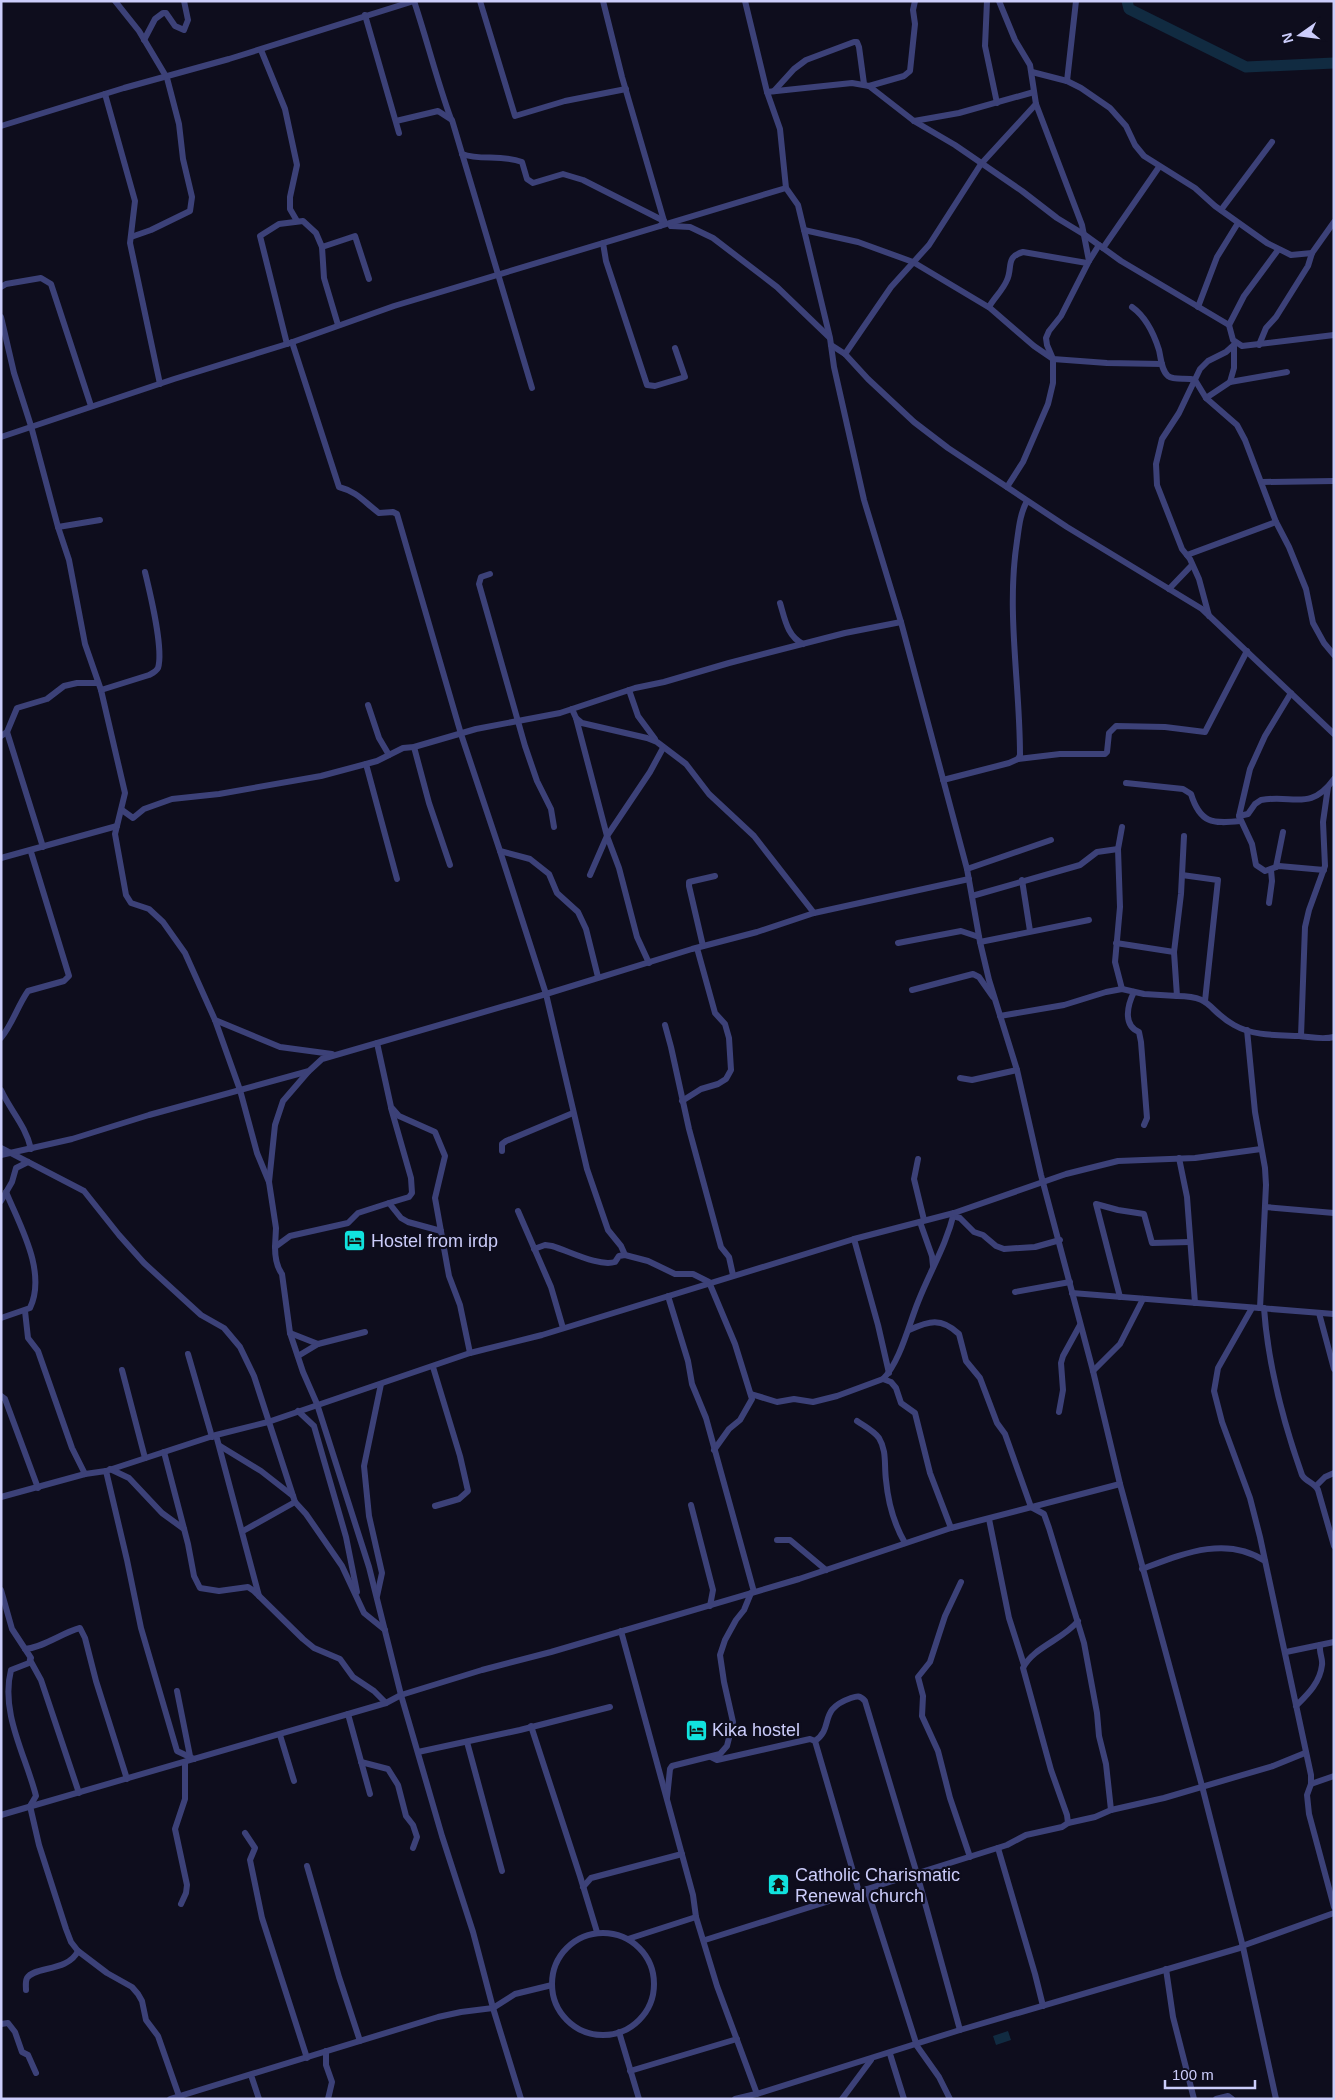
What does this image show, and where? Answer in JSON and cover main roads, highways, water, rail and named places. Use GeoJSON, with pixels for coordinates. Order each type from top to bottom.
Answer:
{"type":"FeatureCollection","features":[{"type":"Feature","properties":{"kind":"water"},"geometry":{"type":"Polygon","coordinates":[[[1008,2031],[1011,2040],[996,2045],[993,2036],[1008,2031]]]}},
{"type":"Feature","properties":{"kind":"waterway"},"geometry":{"type":"LineString","coordinates":[[1127,1],[1129,9],[1246,67],[1334,63]]}},
{"type":"Feature","properties":{"kind":"place","name":"Hostel from irdp"},"geometry":{"type":"Point","coordinates":[355,1241]}},
{"type":"Feature","properties":{"kind":"place","name":"Kika hostel"},"geometry":{"type":"Point","coordinates":[696,1730]}},
{"type":"Feature","properties":{"kind":"place","name":"Catholic Charismatic Renewal church"},"geometry":{"type":"Point","coordinates":[779,1885]}}]}
